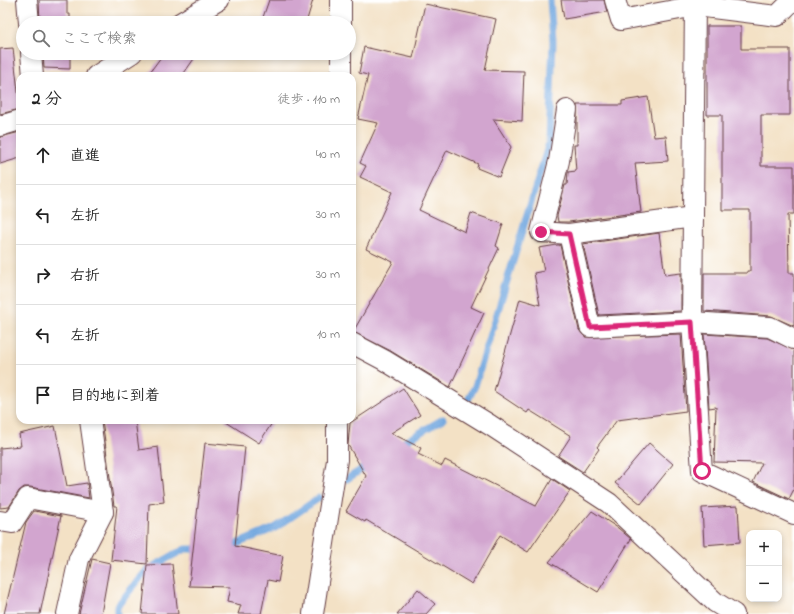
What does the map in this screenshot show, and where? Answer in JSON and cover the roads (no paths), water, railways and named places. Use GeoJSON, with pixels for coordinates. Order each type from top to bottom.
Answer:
{"type":"FeatureCollection","features":[{"type":"Feature","properties":{"kind":"street"},"geometry":{"type":"LineString","coordinates":[[27,0],[28,16]]}},
{"type":"Feature","properties":{"kind":"street"},"geometry":{"type":"LineString","coordinates":[[192,16],[219,0]]}},
{"type":"Feature","properties":{"kind":"street"},"geometry":{"type":"LineString","coordinates":[[341,0],[341,16]]}},
{"type":"Feature","properties":{"kind":"street"},"geometry":{"type":"LineString","coordinates":[[615,0],[621,20],[695,3],[778,16],[793,0]]}},
{"type":"Feature","properties":{"kind":"street"},"geometry":{"type":"LineString","coordinates":[[695,3],[692,322],[702,471],[794,514]]}},
{"type":"Feature","properties":{"kind":"street"},"geometry":{"type":"LineString","coordinates":[[32,60],[33,72]]}},
{"type":"Feature","properties":{"kind":"street"},"geometry":{"type":"LineString","coordinates":[[102,72],[121,60]]}},
{"type":"Feature","properties":{"kind":"street"},"geometry":{"type":"LineString","coordinates":[[341,60],[341,72]]}},
{"type":"Feature","properties":{"kind":"street"},"geometry":{"type":"LineString","coordinates":[[567,110],[559,161],[541,232],[569,234],[693,217]]}},
{"type":"Feature","properties":{"kind":"street"},"geometry":{"type":"LineString","coordinates":[[0,126],[16,121]]}},
{"type":"Feature","properties":{"kind":"street"},"geometry":{"type":"LineString","coordinates":[[569,234],[590,327],[692,322],[770,327],[794,339]]}},
{"type":"Feature","properties":{"kind":"street"},"geometry":{"type":"LineString","coordinates":[[356,345],[384,360],[483,421],[609,503],[715,602],[734,614]]}},
{"type":"Feature","properties":{"kind":"street"},"geometry":{"type":"LineString","coordinates":[[67,614],[79,559],[103,512],[91,424]]}},
{"type":"Feature","properties":{"kind":"street"},"geometry":{"type":"LineString","coordinates":[[313,614],[337,460],[337,424]]}},
{"type":"Feature","properties":{"kind":"street"},"geometry":{"type":"LineString","coordinates":[[0,521],[12,523],[28,498],[103,512]]}},
{"type":"Feature","properties":{"kind":"waterway"},"geometry":{"type":"LineString","coordinates":[[468,400],[475,386],[549,143],[553,41],[550,0]]}},
{"type":"Feature","properties":{"kind":"waterway"},"geometry":{"type":"LineString","coordinates":[[399,445],[443,419]]}},
{"type":"Feature","properties":{"kind":"waterway"},"geometry":{"type":"LineString","coordinates":[[347,479],[370,464]]}},
{"type":"Feature","properties":{"kind":"waterway"},"geometry":{"type":"LineString","coordinates":[[227,548],[275,528],[319,498]]}},
{"type":"Feature","properties":{"kind":"waterway"},"geometry":{"type":"LineString","coordinates":[[117,614],[117,606],[148,569],[185,549],[203,549]]}}]}
